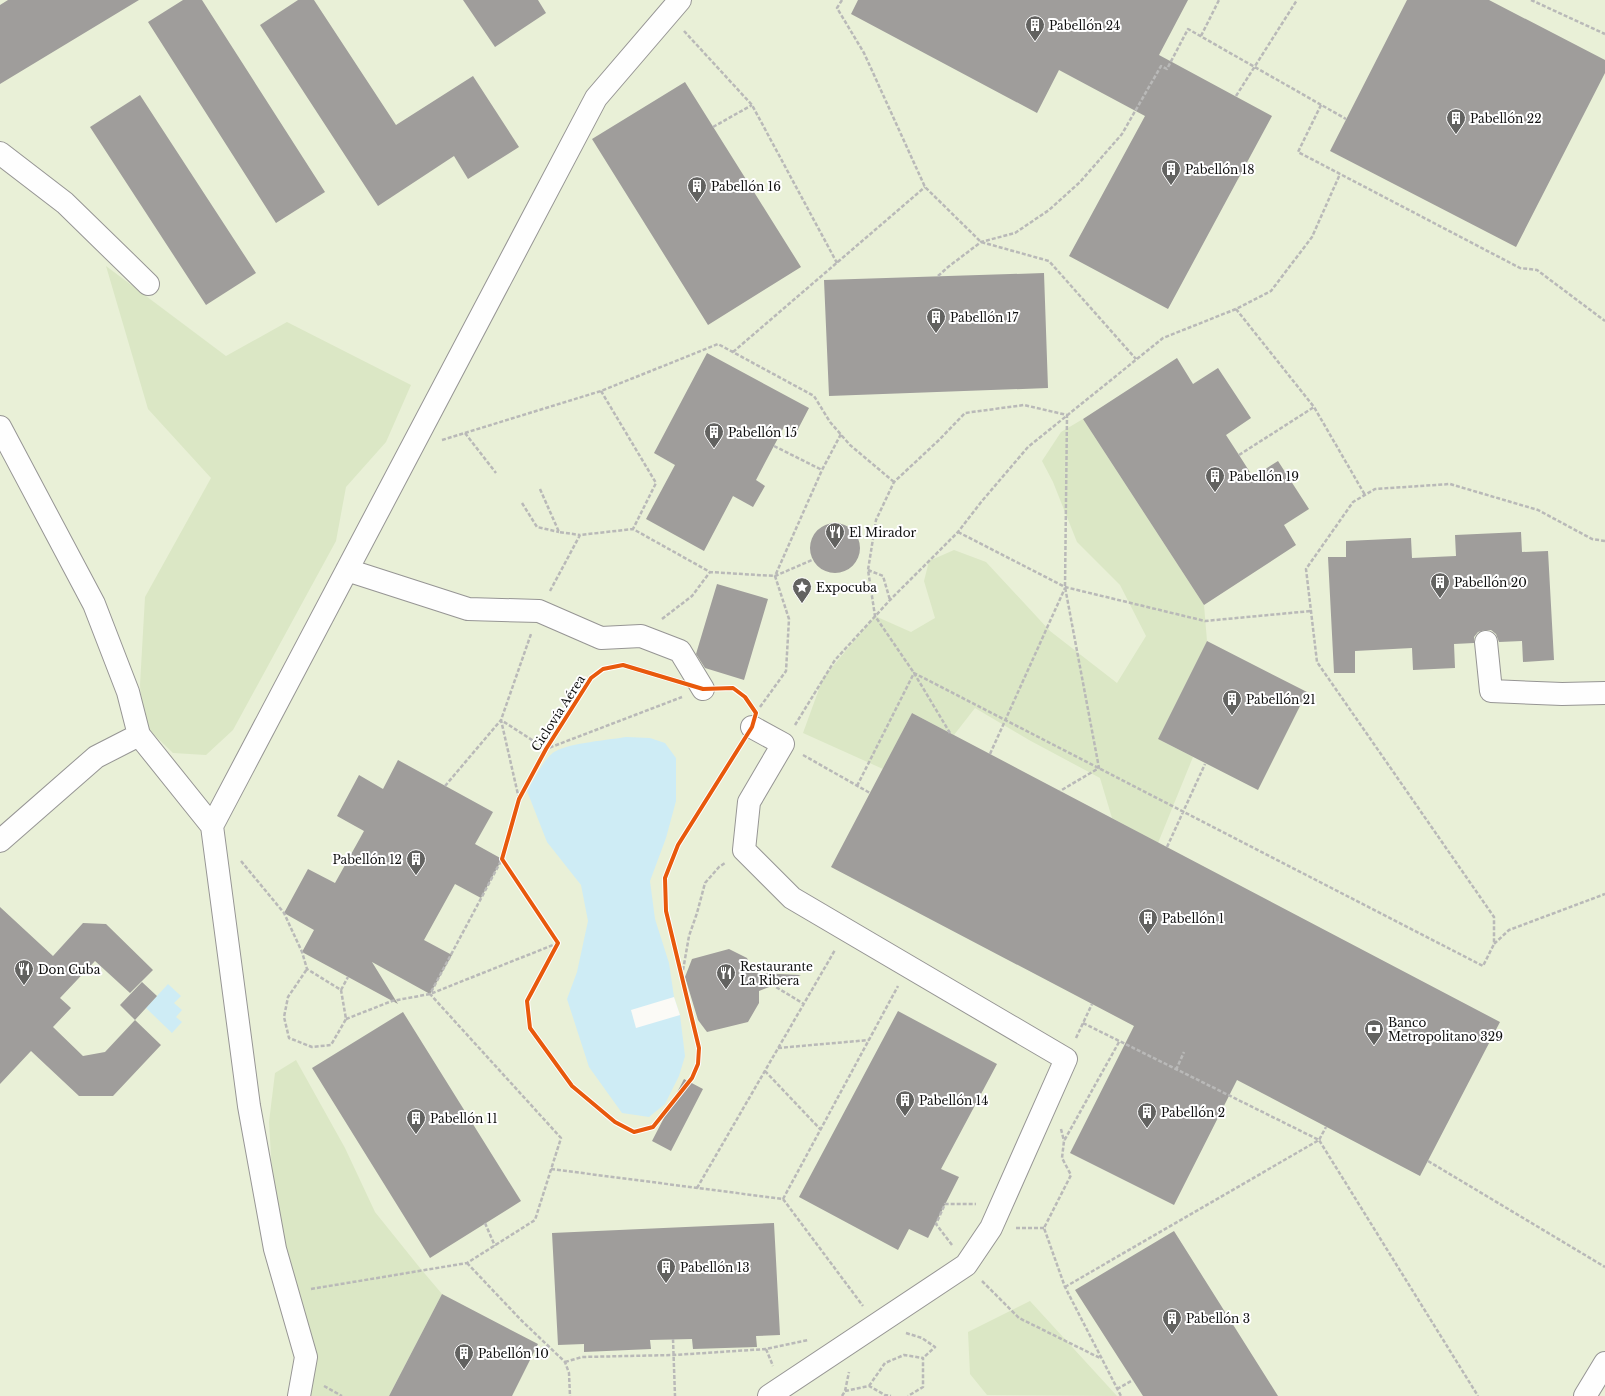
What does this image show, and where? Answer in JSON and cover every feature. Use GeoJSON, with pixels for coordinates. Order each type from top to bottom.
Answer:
{"type":"FeatureCollection","features":[{"type":"Feature","properties":{"kind":"lane"},"geometry":{"type":"LineString","coordinates":[[212,826],[596,98],[674,7]]}},
{"type":"Feature","properties":{"kind":"lane"},"geometry":{"type":"LineString","coordinates":[[0,153],[65,203],[148,284]]}},
{"type":"Feature","properties":{"kind":"lane"},"geometry":{"type":"LineString","coordinates":[[0,427],[94,604],[128,692],[138,735],[212,826],[249,1106],[275,1249],[306,1357],[299,1396]]}},
{"type":"Feature","properties":{"kind":"lane"},"geometry":{"type":"LineString","coordinates":[[347,570],[468,609],[539,611],[601,638],[641,636],[680,651],[702,689]]}},
{"type":"Feature","properties":{"kind":"lane"},"geometry":{"type":"LineString","coordinates":[[1486,642],[1490,691],[1562,694],[1605,693]]}},
{"type":"Feature","properties":{"kind":"lane"},"geometry":{"type":"LineString","coordinates":[[754,720],[783,744],[749,802],[744,850],[792,898],[1066,1059],[992,1228],[966,1265],[769,1396]]}},
{"type":"Feature","properties":{"kind":"lane"},"geometry":{"type":"LineString","coordinates":[[0,841],[96,757],[138,735]]}},
{"type":"Feature","properties":{"kind":"lane"},"geometry":{"type":"LineString","coordinates":[[1585,1396],[1605,1363]]}},
{"type":"Feature","properties":{"kind":"path"},"geometry":{"type":"LineString","coordinates":[[842,0],[837,8],[864,53],[925,187],[981,242],[1049,261],[1136,359]]}},
{"type":"Feature","properties":{"kind":"path"},"geometry":{"type":"LineString","coordinates":[[1201,36],[1219,0]]}},
{"type":"Feature","properties":{"kind":"path"},"geometry":{"type":"LineString","coordinates":[[1236,96],[1297,0]]}},
{"type":"Feature","properties":{"kind":"path"},"geometry":{"type":"LineString","coordinates":[[1532,0],[1605,34]]}},
{"type":"Feature","properties":{"kind":"path"},"geometry":{"type":"LineString","coordinates":[[674,7],[752,105],[837,263]]}},
{"type":"Feature","properties":{"kind":"path"},"geometry":{"type":"LineString","coordinates":[[938,276],[981,242],[1015,234],[1048,210],[1080,182],[1122,134],[1161,66],[1167,69],[1188,29],[1346,119]]}},
{"type":"Feature","properties":{"kind":"path"},"geometry":{"type":"LineString","coordinates":[[713,127],[752,105]]}},
{"type":"Feature","properties":{"kind":"path"},"geometry":{"type":"LineString","coordinates":[[1321,105],[1298,152],[1520,268],[1537,270],[1605,321]]}},
{"type":"Feature","properties":{"kind":"path"},"geometry":{"type":"LineString","coordinates":[[870,793],[783,744],[835,660],[890,600],[958,532],[1028,446],[1162,338],[1236,309],[1271,291],[1312,237],[1340,174]]}},
{"type":"Feature","properties":{"kind":"path"},"geometry":{"type":"LineString","coordinates":[[733,352],[925,187]]}},
{"type":"Feature","properties":{"kind":"path"},"geometry":{"type":"LineString","coordinates":[[1236,309],[1314,407],[1365,495]]}},
{"type":"Feature","properties":{"kind":"path"},"geometry":{"type":"LineString","coordinates":[[411,449],[601,391],[718,344],[814,396],[830,422],[850,445],[894,482]]}},
{"type":"Feature","properties":{"kind":"path"},"geometry":{"type":"LineString","coordinates":[[601,391],[656,483],[633,529]]}},
{"type":"Feature","properties":{"kind":"path"},"geometry":{"type":"LineString","coordinates":[[950,733],[914,673],[875,616],[868,570],[876,520],[894,482],[939,440],[965,413],[1024,405],[1067,415]]}},
{"type":"Feature","properties":{"kind":"path"},"geometry":{"type":"LineString","coordinates":[[1239,455],[1314,407]]}},
{"type":"Feature","properties":{"kind":"path"},"geometry":{"type":"LineString","coordinates":[[1067,415],[1065,587],[1099,768]]}},
{"type":"Feature","properties":{"kind":"path"},"geometry":{"type":"LineString","coordinates":[[465,433],[496,473]]}},
{"type":"Feature","properties":{"kind":"path"},"geometry":{"type":"LineString","coordinates":[[754,720],[786,671],[789,619],[775,576],[822,470],[841,434]]}},
{"type":"Feature","properties":{"kind":"path"},"geometry":{"type":"LineString","coordinates":[[774,446],[822,470]]}},
{"type":"Feature","properties":{"kind":"path"},"geometry":{"type":"LineString","coordinates":[[1494,944],[1494,917],[1317,662],[1306,569],[1353,502],[1376,489],[1450,484],[1538,510],[1592,539],[1605,541]]}},
{"type":"Feature","properties":{"kind":"path"},"geometry":{"type":"LineString","coordinates":[[540,489],[559,532]]}},
{"type":"Feature","properties":{"kind":"path"},"geometry":{"type":"LineString","coordinates":[[522,502],[537,527],[580,535]]}},
{"type":"Feature","properties":{"kind":"path"},"geometry":{"type":"LineString","coordinates":[[958,532],[1065,587],[1205,622],[1311,611]]}},
{"type":"Feature","properties":{"kind":"path"},"geometry":{"type":"LineString","coordinates":[[868,570],[883,576],[890,600]]}},
{"type":"Feature","properties":{"kind":"path"},"geometry":{"type":"LineString","coordinates":[[641,636],[692,596],[710,572]]}},
{"type":"Feature","properties":{"kind":"path"},"geometry":{"type":"LineString","coordinates":[[990,754],[1065,587]]}},
{"type":"Feature","properties":{"kind":"path"},"geometry":{"type":"LineString","coordinates":[[914,673],[1482,966],[1494,944],[1509,930],[1605,894]]}},
{"type":"Feature","properties":{"kind":"path"},"geometry":{"type":"LineString","coordinates":[[857,786],[914,673]]}},
{"type":"Feature","properties":{"kind":"path"},"geometry":{"type":"LineString","coordinates":[[445,786],[501,720],[546,749],[702,689]]}},
{"type":"Feature","properties":{"kind":"path"},"geometry":{"type":"LineString","coordinates":[[1167,847],[1205,764]]}},
{"type":"Feature","properties":{"kind":"path"},"geometry":{"type":"LineString","coordinates":[[1060,791],[1099,768]]}},
{"type":"Feature","properties":{"kind":"path"},"geometry":{"type":"LineString","coordinates":[[517,806],[522,792]]}},
{"type":"Feature","properties":{"kind":"path"},"geometry":{"type":"LineString","coordinates":[[682,976],[689,936],[698,913],[705,883],[719,866],[744,850]]}},
{"type":"Feature","properties":{"kind":"path"},"geometry":{"type":"LineString","coordinates":[[430,994],[502,859],[504,851]]}},
{"type":"Feature","properties":{"kind":"path"},"geometry":{"type":"LineString","coordinates":[[502,859],[507,865]]}},
{"type":"Feature","properties":{"kind":"path"},"geometry":{"type":"LineString","coordinates":[[241,861],[284,913],[302,952],[307,969],[341,990]]}},
{"type":"Feature","properties":{"kind":"path"},"geometry":{"type":"LineString","coordinates":[[697,1188],[847,930]]}},
{"type":"Feature","properties":{"kind":"path"},"geometry":{"type":"LineString","coordinates":[[554,937],[558,943]]}},
{"type":"Feature","properties":{"kind":"path"},"geometry":{"type":"LineString","coordinates":[[307,969],[288,997],[284,1017],[289,1038],[312,1047],[331,1045],[346,1019],[392,1001],[430,994],[558,943]]}},
{"type":"Feature","properties":{"kind":"path"},"geometry":{"type":"LineString","coordinates":[[555,950],[558,943]]}},
{"type":"Feature","properties":{"kind":"path"},"geometry":{"type":"LineString","coordinates":[[678,962],[684,983]]}},
{"type":"Feature","properties":{"kind":"path"},"geometry":{"type":"LineString","coordinates":[[783,1199],[909,967]]}},
{"type":"Feature","properties":{"kind":"path"},"geometry":{"type":"LineString","coordinates":[[346,1019],[341,990],[348,977]]}},
{"type":"Feature","properties":{"kind":"path"},"geometry":{"type":"LineString","coordinates":[[766,981],[804,1004]]}},
{"type":"Feature","properties":{"kind":"path"},"geometry":{"type":"LineString","coordinates":[[287,1293],[467,1263],[535,1220],[561,1138],[430,994]]}},
{"type":"Feature","properties":{"kind":"path"},"geometry":{"type":"LineString","coordinates":[[1066,1059],[1092,1004]]}},
{"type":"Feature","properties":{"kind":"path"},"geometry":{"type":"LineString","coordinates":[[1083,1023],[1319,1140],[1478,1396]]}},
{"type":"Feature","properties":{"kind":"path"},"geometry":{"type":"LineString","coordinates":[[778,1048],[869,1040]]}},
{"type":"Feature","properties":{"kind":"path"},"geometry":{"type":"LineString","coordinates":[[1120,1042],[1064,1141],[1062,1158],[1072,1175],[1044,1228],[1065,1287],[1121,1396]]}},
{"type":"Feature","properties":{"kind":"path"},"geometry":{"type":"LineString","coordinates":[[1176,1070],[1184,1052]]}},
{"type":"Feature","properties":{"kind":"path"},"geometry":{"type":"LineString","coordinates":[[765,1070],[821,1130]]}},
{"type":"Feature","properties":{"kind":"path"},"geometry":{"type":"LineString","coordinates":[[1065,1287],[1319,1140],[1326,1127]]}},
{"type":"Feature","properties":{"kind":"path"},"geometry":{"type":"LineString","coordinates":[[1428,1161],[1605,1267]]}},
{"type":"Feature","properties":{"kind":"path"},"geometry":{"type":"LineString","coordinates":[[551,1169],[783,1199],[863,1307],[857,1311]]}},
{"type":"Feature","properties":{"kind":"path"},"geometry":{"type":"LineString","coordinates":[[1002,1204],[945,1204],[936,1224],[966,1265],[1019,1318],[1101,1358]]}},
{"type":"Feature","properties":{"kind":"path"},"geometry":{"type":"LineString","coordinates":[[485,1223],[495,1246]]}},
{"type":"Feature","properties":{"kind":"path"},"geometry":{"type":"LineString","coordinates":[[467,1263],[521,1320],[564,1362],[569,1373],[570,1396]]}},
{"type":"Feature","properties":{"kind":"path"},"geometry":{"type":"LineString","coordinates":[[674,1340],[675,1396]]}},
{"type":"Feature","properties":{"kind":"path"},"geometry":{"type":"LineString","coordinates":[[564,1362],[582,1357],[674,1355],[766,1350],[812,1340]]}},
{"type":"Feature","properties":{"kind":"path"},"geometry":{"type":"LineString","coordinates":[[869,1386],[885,1364],[904,1355],[924,1358],[923,1387],[908,1396]]}},
{"type":"Feature","properties":{"kind":"path"},"geometry":{"type":"LineString","coordinates":[[1117,1388],[1133,1380]]}},
{"type":"Feature","properties":{"kind":"path"},"geometry":{"type":"LineString","coordinates":[[845,1391],[869,1386],[885,1395],[892,1396]]}},
{"type":"Feature","properties":{"kind":"green space","name":"Expocuba"},"geometry":{"type":"Polygon","coordinates":[[[0,0],[1605,0],[1605,1396],[0,1396],[0,0]]]}},
{"type":"Feature","properties":{"kind":"green space"},"geometry":{"type":"Polygon","coordinates":[[[106,266],[226,356],[287,322],[411,385],[386,442],[346,487],[336,541],[233,730],[206,755],[173,753],[143,724],[140,685],[145,597],[211,478],[148,409],[106,266]]]}},
{"type":"Feature","properties":{"kind":"green space"},"geometry":{"type":"Polygon","coordinates":[[[1083,419],[1204,605],[1207,641],[1158,739],[1193,757],[1158,843],[1112,818],[1100,778],[1029,740],[975,708],[954,735],[912,713],[883,769],[803,733],[823,678],[875,616],[911,632],[935,618],[924,581],[929,561],[954,550],[986,562],[1050,631],[1117,683],[1146,636],[1120,585],[1077,542],[1053,482],[1042,461],[1061,432],[1083,419]]]}},
{"type":"Feature","properties":{"kind":"green space"},"geometry":{"type":"Polygon","coordinates":[[[296,1060],[345,1148],[375,1212],[442,1294],[389,1396],[310,1396],[315,1354],[285,1241],[272,1172],[269,1122],[275,1073],[296,1060]]]}},
{"type":"Feature","properties":{"kind":"green space"},"geometry":{"type":"Polygon","coordinates":[[[1030,1301],[1117,1396],[987,1395],[970,1374],[968,1332],[1030,1301]]]}},
{"type":"Feature","properties":{"kind":"water"},"geometry":{"type":"Polygon","coordinates":[[[626,737],[650,738],[665,743],[676,758],[676,801],[666,838],[650,881],[655,919],[669,963],[674,997],[680,1015],[685,1056],[679,1076],[665,1104],[649,1117],[622,1113],[589,1067],[567,999],[577,972],[588,921],[581,885],[547,842],[527,791],[536,775],[552,753],[563,748],[580,744],[626,737]]]}},
{"type":"Feature","properties":{"kind":"water"},"geometry":{"type":"Polygon","coordinates":[[[168,984],[181,996],[174,1003],[182,1010],[176,1017],[182,1022],[172,1033],[146,1008],[168,984]]]}},
{"type":"Feature","properties":{"kind":"pier"},"geometry":{"type":"Polygon","coordinates":[[[674,997],[680,1015],[636,1028],[631,1010],[674,997]]]}},
{"type":"Feature","properties":{"kind":"building"},"geometry":{"type":"Polygon","coordinates":[[[8,0],[139,0],[0,84],[0,5],[8,0]]]}},
{"type":"Feature","properties":{"kind":"building"},"geometry":{"type":"Polygon","coordinates":[[[183,0],[202,0],[325,192],[276,223],[148,22],[183,0]]]}},
{"type":"Feature","properties":{"kind":"building"},"geometry":{"type":"Polygon","coordinates":[[[298,0],[314,0],[396,125],[473,76],[519,147],[468,179],[454,156],[378,206],[260,25],[298,0]]]}},
{"type":"Feature","properties":{"kind":"building"},"geometry":{"type":"Polygon","coordinates":[[[463,0],[538,0],[546,13],[495,47],[463,0]]]}},
{"type":"Feature","properties":{"kind":"building"},"geometry":{"type":"Polygon","coordinates":[[[858,0],[1188,0],[1159,55],[1272,116],[1168,309],[1069,256],[1145,116],[1059,70],[1037,113],[851,14],[858,0]]]}},
{"type":"Feature","properties":{"kind":"building","name":"Pabellón 22"},"geometry":{"type":"Polygon","coordinates":[[[1407,0],[1489,0],[1605,60],[1605,73],[1516,247],[1330,151],[1407,0]]]}},
{"type":"Feature","properties":{"kind":"building","name":"Pabellón 16"},"geometry":{"type":"Polygon","coordinates":[[[685,82],[801,267],[708,325],[592,139],[685,82]]]}},
{"type":"Feature","properties":{"kind":"building"},"geometry":{"type":"Polygon","coordinates":[[[140,95],[256,273],[206,305],[90,127],[140,95]]]}},
{"type":"Feature","properties":{"kind":"building","name":"Pabellón 17"},"geometry":{"type":"Polygon","coordinates":[[[1044,273],[1048,388],[829,396],[824,280],[1044,273]]]}},
{"type":"Feature","properties":{"kind":"building","name":"Pabellón 15"},"geometry":{"type":"Polygon","coordinates":[[[707,353],[809,408],[797,431],[785,425],[756,480],[765,486],[753,507],[733,496],[704,551],[646,519],[675,465],[654,453],[707,353]]]}},
{"type":"Feature","properties":{"kind":"building","name":"Pabellón 19"},"geometry":{"type":"Polygon","coordinates":[[[1177,358],[1193,384],[1218,368],[1251,418],[1226,435],[1253,477],[1278,461],[1309,509],[1284,525],[1296,545],[1204,605],[1083,419],[1177,358]]]}},
{"type":"Feature","properties":{"kind":"building","name":"El Mirador"},"geometry":{"type":"Polygon","coordinates":[[[830,523],[840,523],[853,530],[860,543],[860,553],[853,566],[840,573],[830,573],[821,569],[814,562],[810,553],[810,543],[814,534],[821,527],[830,523]]]}},
{"type":"Feature","properties":{"kind":"building","name":"Pabellón 20"},"geometry":{"type":"Polygon","coordinates":[[[1521,532],[1522,552],[1548,551],[1554,660],[1523,662],[1522,641],[1499,642],[1496,634],[1491,630],[1485,630],[1478,632],[1474,637],[1474,643],[1454,644],[1455,668],[1413,670],[1412,648],[1355,651],[1355,673],[1334,673],[1328,557],[1346,557],[1346,541],[1411,538],[1412,558],[1456,556],[1455,535],[1521,532]]]}},
{"type":"Feature","properties":{"kind":"building"},"geometry":{"type":"Polygon","coordinates":[[[717,584],[768,599],[744,680],[705,668],[696,654],[717,584]]]}},
{"type":"Feature","properties":{"kind":"building","name":"Pabellón 21"},"geometry":{"type":"Polygon","coordinates":[[[1207,641],[1307,692],[1258,790],[1158,739],[1207,641]]]}},
{"type":"Feature","properties":{"kind":"building","name":"Pabellón 1"},"geometry":{"type":"Polygon","coordinates":[[[912,713],[1500,1022],[1420,1176],[1237,1080],[1174,1205],[1070,1153],[1134,1026],[831,867],[912,713]]]}},
{"type":"Feature","properties":{"kind":"building","name":"Pabellón 12"},"geometry":{"type":"Polygon","coordinates":[[[398,760],[493,812],[475,844],[502,859],[481,898],[455,884],[424,940],[452,955],[430,994],[372,962],[398,1004],[302,952],[314,930],[284,913],[308,869],[335,883],[364,831],[337,816],[359,775],[383,789],[398,760]]]}},
{"type":"Feature","properties":{"kind":"building"},"geometry":{"type":"Polygon","coordinates":[[[0,907],[53,956],[83,923],[106,924],[153,970],[130,993],[95,961],[60,998],[71,1008],[53,1027],[83,1056],[105,1052],[135,1020],[161,1045],[113,1096],[79,1096],[31,1051],[0,1084],[0,907]]]}},
{"type":"Feature","properties":{"kind":"building","name":"Restaurante La Ribera"},"geometry":{"type":"Polygon","coordinates":[[[729,949],[747,958],[754,973],[801,975],[759,991],[759,1003],[748,1022],[707,1032],[698,1020],[685,977],[692,959],[729,949]]]}},
{"type":"Feature","properties":{"kind":"building"},"geometry":{"type":"Polygon","coordinates":[[[142,982],[157,996],[135,1020],[120,1005],[142,982]]]}},
{"type":"Feature","properties":{"kind":"building","name":"Pabellón 14"},"geometry":{"type":"Polygon","coordinates":[[[898,1011],[997,1064],[941,1169],[959,1177],[928,1238],[909,1229],[898,1250],[799,1197],[898,1011]]]}},
{"type":"Feature","properties":{"kind":"building","name":"Pabellón 11"},"geometry":{"type":"Polygon","coordinates":[[[403,1012],[521,1201],[430,1258],[312,1068],[403,1012]]]}},
{"type":"Feature","properties":{"kind":"building"},"geometry":{"type":"Polygon","coordinates":[[[684,1079],[703,1089],[671,1151],[652,1141],[684,1079]]]}},
{"type":"Feature","properties":{"kind":"building","name":"Pabellón 13"},"geometry":{"type":"Polygon","coordinates":[[[774,1223],[780,1335],[756,1336],[757,1347],[693,1349],[692,1339],[650,1340],[651,1349],[584,1352],[584,1344],[558,1345],[552,1233],[774,1223]]]}},
{"type":"Feature","properties":{"kind":"building","name":"Pabellón 3"},"geometry":{"type":"Polygon","coordinates":[[[1174,1231],[1278,1396],[1143,1396],[1075,1290],[1174,1231]]]}},
{"type":"Feature","properties":{"kind":"building","name":"Pabellón 10"},"geometry":{"type":"Polygon","coordinates":[[[442,1294],[538,1344],[512,1396],[389,1396],[442,1294]]]}},
{"type":"Feature","properties":{"kind":"cycle path","name":"Ciclovía Aérea"},"geometry":{"type":"LineString","coordinates":[[623,665],[703,689],[733,688],[745,697],[756,713],[752,727],[678,845],[665,878],[666,911],[699,1048],[698,1064],[692,1078],[653,1127],[634,1132],[615,1122],[572,1086],[530,1028],[527,1001],[558,943],[502,859],[519,799],[546,749],[591,678],[603,669],[623,665]]}},
{"type":"Feature","properties":{"kind":"place","name":"Pabellón 24"},"geometry":{"type":"Point","coordinates":[1035,42]}},
{"type":"Feature","properties":{"kind":"place","name":"Pabellón 22"},"geometry":{"type":"Point","coordinates":[1456,135]}},
{"type":"Feature","properties":{"kind":"place","name":"Pabellón 18"},"geometry":{"type":"Point","coordinates":[1171,186]}},
{"type":"Feature","properties":{"kind":"place","name":"Pabellón 16"},"geometry":{"type":"Point","coordinates":[697,203]}},
{"type":"Feature","properties":{"kind":"place","name":"Pabellón 17"},"geometry":{"type":"Point","coordinates":[936,334]}},
{"type":"Feature","properties":{"kind":"place","name":"Pabellón 15"},"geometry":{"type":"Point","coordinates":[714,449]}},
{"type":"Feature","properties":{"kind":"place","name":"Pabellón 19"},"geometry":{"type":"Point","coordinates":[1215,493]}},
{"type":"Feature","properties":{"kind":"place","name":"El Mirador"},"geometry":{"type":"Point","coordinates":[835,549]}},
{"type":"Feature","properties":{"kind":"place","name":"Pabellón 20"},"geometry":{"type":"Point","coordinates":[1440,599]}},
{"type":"Feature","properties":{"kind":"place","name":"Expocuba"},"geometry":{"type":"Point","coordinates":[802,604]}},
{"type":"Feature","properties":{"kind":"place","name":"Pabellón 21"},"geometry":{"type":"Point","coordinates":[1232,716]}},
{"type":"Feature","properties":{"kind":"place","name":"Pabellón 12"},"geometry":{"type":"Point","coordinates":[416,876]}},
{"type":"Feature","properties":{"kind":"place","name":"Pabellón 1"},"geometry":{"type":"Point","coordinates":[1148,935]}},
{"type":"Feature","properties":{"kind":"place","name":"Don Cuba"},"geometry":{"type":"Point","coordinates":[24,986]}},
{"type":"Feature","properties":{"kind":"place","name":"Restaurante La Ribera"},"geometry":{"type":"Point","coordinates":[726,990]}},
{"type":"Feature","properties":{"kind":"place","name":"Banco Metropolitano 329"},"geometry":{"type":"Point","coordinates":[1374,1046]}},
{"type":"Feature","properties":{"kind":"place","name":"Pabellón 14"},"geometry":{"type":"Point","coordinates":[905,1117]}},
{"type":"Feature","properties":{"kind":"place","name":"Pabellón 2"},"geometry":{"type":"Point","coordinates":[1147,1129]}},
{"type":"Feature","properties":{"kind":"place","name":"Pabellón 11"},"geometry":{"type":"Point","coordinates":[416,1135]}},
{"type":"Feature","properties":{"kind":"place","name":"Pabellón 13"},"geometry":{"type":"Point","coordinates":[666,1284]}},
{"type":"Feature","properties":{"kind":"place","name":"Pabellón 3"},"geometry":{"type":"Point","coordinates":[1172,1335]}},
{"type":"Feature","properties":{"kind":"place","name":"Pabellón 10"},"geometry":{"type":"Point","coordinates":[464,1370]}}]}
